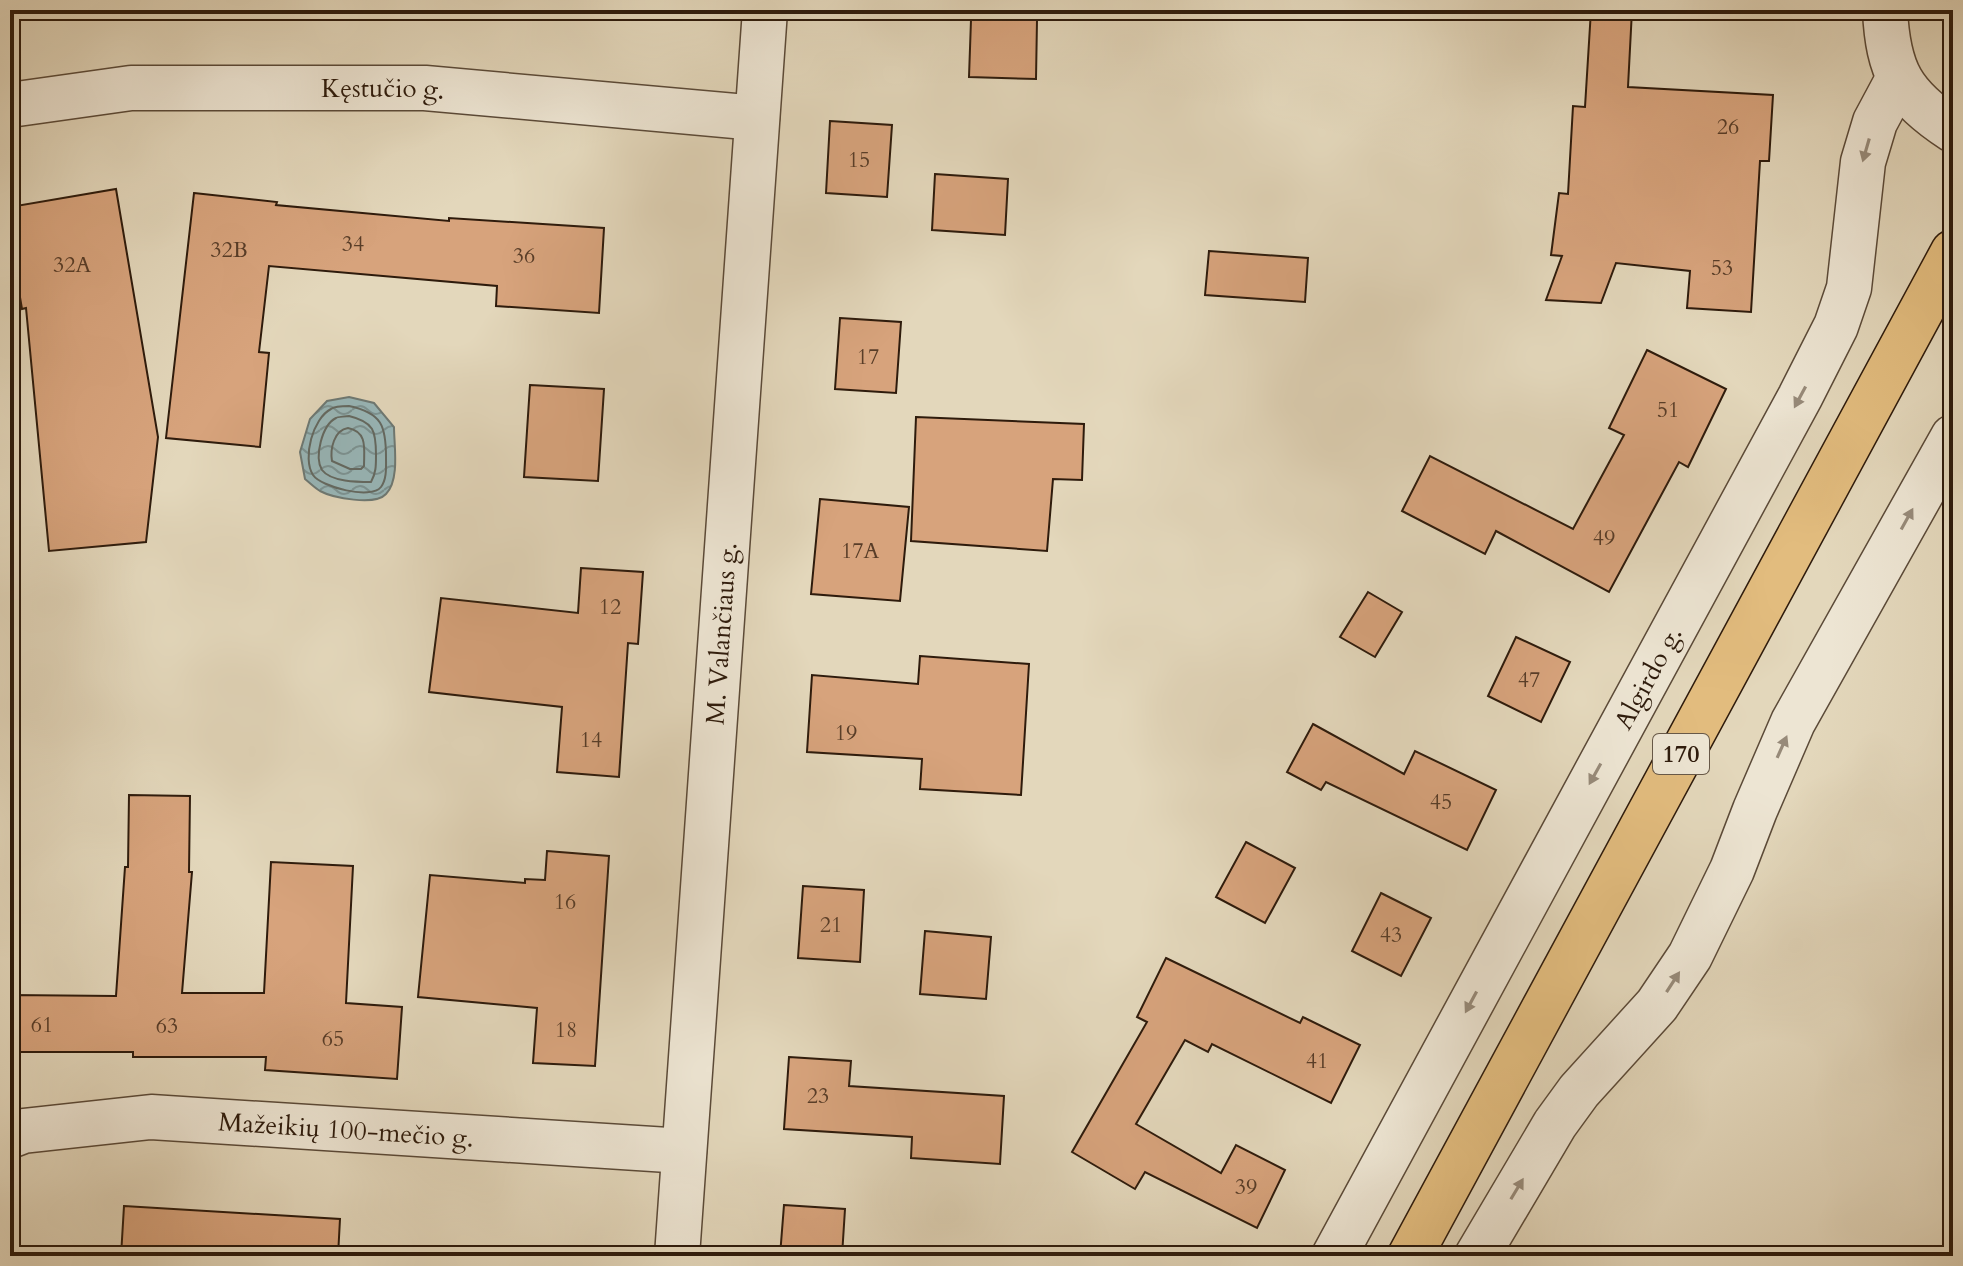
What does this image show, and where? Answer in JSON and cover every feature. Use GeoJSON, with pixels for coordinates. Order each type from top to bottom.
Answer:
{"type":"FeatureCollection","features":[{"type":"Feature","properties":{"kind":"main road","name":"170"},"geometry":{"type":"LineString","coordinates":[[1410,1256],[1953,252]]}},
{"type":"Feature","properties":{"kind":"street","name":"M. Valančiaus g."},"geometry":{"type":"LineString","coordinates":[[677,1256],[765,10]]}},
{"type":"Feature","properties":{"kind":"street"},"geometry":{"type":"LineString","coordinates":[[1885,10],[1886,39],[1898,79],[1928,114],[1953,130]]}},
{"type":"Feature","properties":{"kind":"street","name":"Algirdo g."},"geometry":{"type":"LineString","coordinates":[[1334,1256],[1836,326],[1849,288],[1863,162],[1875,122],[1898,79]]}},
{"type":"Feature","properties":{"kind":"street","name":"Kęstučio g."},"geometry":{"type":"LineString","coordinates":[[10,105],[131,88],[425,88],[757,118]]}},
{"type":"Feature","properties":{"kind":"street"},"geometry":{"type":"LineString","coordinates":[[1477,1256],[1555,1124],[1579,1091],[1657,1005],[1690,956],[1732,870],[1793,722],[1953,437]]}},
{"type":"Feature","properties":{"kind":"street","name":"Mažeikių 100-mečio g."},"geometry":{"type":"LineString","coordinates":[[10,1136],[23,1131],[151,1117],[684,1151]]}},
{"type":"Feature","properties":{"kind":"water"},"geometry":{"type":"Polygon","coordinates":[[[349,397],[374,403],[394,427],[393,480],[381,498],[354,500],[334,496],[320,491],[305,479],[300,452],[310,419],[327,401],[349,397]]]}},
{"type":"Feature","properties":{"kind":"building"},"geometry":{"type":"Polygon","coordinates":[[[1591,10],[1632,10],[1628,87],[1773,95],[1769,161],[1760,161],[1751,312],[1687,308],[1690,271],[1616,263],[1601,303],[1546,300],[1562,256],[1551,255],[1559,193],[1568,194],[1573,106],[1585,107],[1591,10]]]}},
{"type":"Feature","properties":{"kind":"building"},"geometry":{"type":"Polygon","coordinates":[[[971,20],[1037,20],[1036,79],[969,77],[971,20]]]}},
{"type":"Feature","properties":{"kind":"building"},"geometry":{"type":"Polygon","coordinates":[[[830,121],[892,125],[887,197],[826,193],[830,121]]]}},
{"type":"Feature","properties":{"kind":"building"},"geometry":{"type":"Polygon","coordinates":[[[935,174],[1008,179],[1005,235],[932,230],[935,174]]]}},
{"type":"Feature","properties":{"kind":"building"},"geometry":{"type":"Polygon","coordinates":[[[116,189],[158,437],[146,542],[49,551],[26,308],[22,309],[10,239],[10,207],[116,189]]]}},
{"type":"Feature","properties":{"kind":"building"},"geometry":{"type":"Polygon","coordinates":[[[194,193],[277,202],[276,205],[449,221],[449,218],[604,228],[599,313],[496,306],[497,286],[269,266],[259,352],[269,353],[260,447],[166,438],[194,193]]]}},
{"type":"Feature","properties":{"kind":"building"},"geometry":{"type":"Polygon","coordinates":[[[1209,251],[1308,258],[1305,302],[1205,295],[1209,251]]]}},
{"type":"Feature","properties":{"kind":"building"},"geometry":{"type":"Polygon","coordinates":[[[840,318],[901,322],[896,393],[835,389],[840,318]]]}},
{"type":"Feature","properties":{"kind":"building"},"geometry":{"type":"Polygon","coordinates":[[[1647,350],[1726,389],[1688,467],[1679,462],[1609,592],[1496,531],[1485,554],[1402,511],[1430,456],[1573,529],[1624,435],[1609,428],[1647,350]]]}},
{"type":"Feature","properties":{"kind":"building"},"geometry":{"type":"Polygon","coordinates":[[[530,385],[604,389],[598,481],[524,477],[530,385]]]}},
{"type":"Feature","properties":{"kind":"building"},"geometry":{"type":"Polygon","coordinates":[[[916,417],[1084,424],[1082,480],[1053,479],[1047,551],[911,541],[916,417]]]}},
{"type":"Feature","properties":{"kind":"building"},"geometry":{"type":"Polygon","coordinates":[[[820,499],[909,507],[900,601],[811,594],[820,499]]]}},
{"type":"Feature","properties":{"kind":"building"},"geometry":{"type":"Polygon","coordinates":[[[581,568],[643,572],[638,644],[628,643],[619,777],[557,772],[562,707],[429,692],[441,598],[578,613],[581,568]]]}},
{"type":"Feature","properties":{"kind":"building"},"geometry":{"type":"Polygon","coordinates":[[[1368,592],[1402,612],[1375,657],[1340,637],[1368,592]]]}},
{"type":"Feature","properties":{"kind":"building"},"geometry":{"type":"Polygon","coordinates":[[[1516,637],[1570,662],[1541,722],[1488,696],[1516,637]]]}},
{"type":"Feature","properties":{"kind":"building"},"geometry":{"type":"Polygon","coordinates":[[[920,656],[1029,664],[1021,795],[920,789],[922,759],[807,752],[812,675],[918,684],[920,656]]]}},
{"type":"Feature","properties":{"kind":"building"},"geometry":{"type":"Polygon","coordinates":[[[1313,724],[1404,774],[1415,751],[1496,790],[1467,850],[1326,782],[1321,790],[1287,772],[1313,724]]]}},
{"type":"Feature","properties":{"kind":"building"},"geometry":{"type":"Polygon","coordinates":[[[129,795],[190,796],[189,872],[192,872],[182,993],[264,993],[271,862],[353,866],[346,1003],[402,1007],[397,1079],[265,1070],[266,1057],[133,1057],[133,1052],[10,1052],[10,995],[116,996],[125,867],[128,867],[129,795]]]}},
{"type":"Feature","properties":{"kind":"building"},"geometry":{"type":"Polygon","coordinates":[[[1246,842],[1295,868],[1265,923],[1216,897],[1246,842]]]}},
{"type":"Feature","properties":{"kind":"building"},"geometry":{"type":"Polygon","coordinates":[[[547,851],[609,856],[595,1066],[533,1063],[537,1008],[418,997],[430,875],[525,883],[525,879],[545,880],[547,851]]]}},
{"type":"Feature","properties":{"kind":"building"},"geometry":{"type":"Polygon","coordinates":[[[803,886],[864,890],[860,962],[798,958],[803,886]]]}},
{"type":"Feature","properties":{"kind":"building"},"geometry":{"type":"Polygon","coordinates":[[[1381,893],[1431,918],[1401,976],[1352,951],[1381,893]]]}},
{"type":"Feature","properties":{"kind":"building"},"geometry":{"type":"Polygon","coordinates":[[[925,931],[991,937],[986,999],[920,994],[925,931]]]}},
{"type":"Feature","properties":{"kind":"building"},"geometry":{"type":"Polygon","coordinates":[[[1166,958],[1300,1023],[1303,1017],[1360,1045],[1331,1103],[1212,1044],[1208,1052],[1185,1040],[1136,1124],[1221,1173],[1236,1145],[1285,1170],[1257,1228],[1145,1172],[1135,1189],[1072,1152],[1147,1022],[1137,1017],[1166,958]]]}},
{"type":"Feature","properties":{"kind":"building"},"geometry":{"type":"Polygon","coordinates":[[[789,1057],[851,1061],[849,1086],[1004,1096],[1000,1164],[911,1158],[912,1137],[784,1129],[789,1057]]]}},
{"type":"Feature","properties":{"kind":"building"},"geometry":{"type":"Polygon","coordinates":[[[784,1205],[845,1209],[842,1256],[780,1256],[784,1205]]]}},
{"type":"Feature","properties":{"kind":"building"},"geometry":{"type":"Polygon","coordinates":[[[124,1206],[340,1219],[338,1256],[121,1256],[124,1206]]]}}]}
